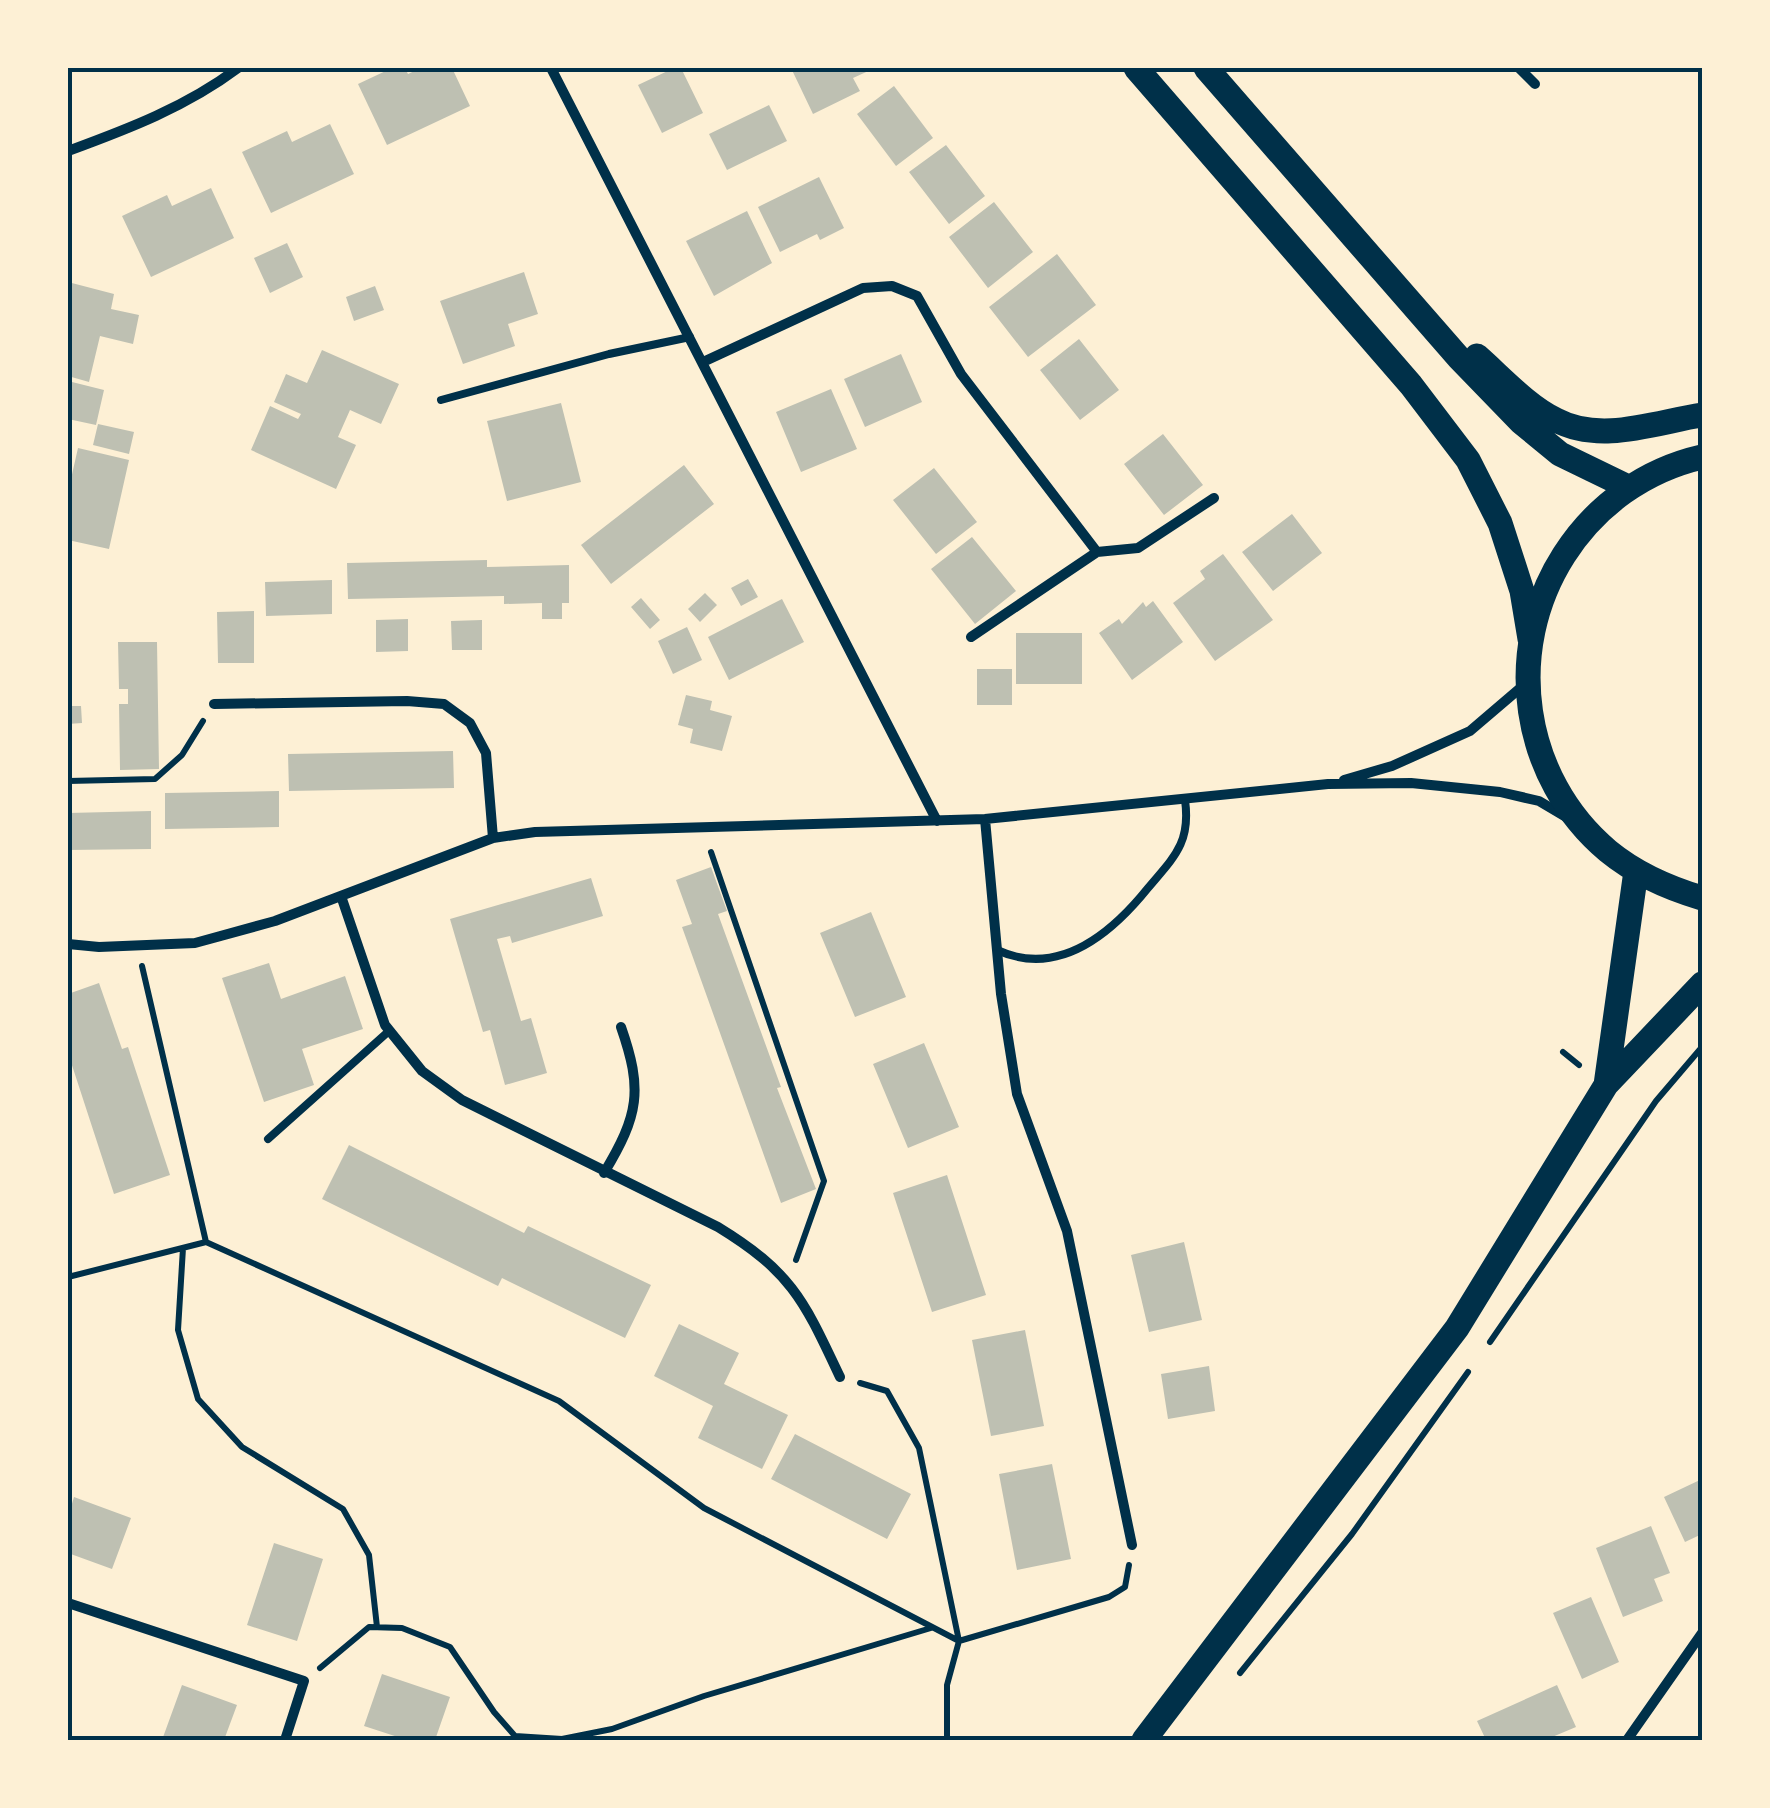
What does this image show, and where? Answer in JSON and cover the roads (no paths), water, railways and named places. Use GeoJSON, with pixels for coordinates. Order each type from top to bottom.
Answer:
{"type":"FeatureCollection","features":[{"type":"Feature","properties":{"kind":"main road"},"geometry":{"type":"LineString","coordinates":[[1136,68],[1411,386],[1468,460],[1500,523],[1522,591],[1530,639]]}},
{"type":"Feature","properties":{"kind":"main road"},"geometry":{"type":"LineString","coordinates":[[1206,68],[1459,358],[1541,440],[1560,454],[1628,487]]}},
{"type":"Feature","properties":{"kind":"main road"},"geometry":{"type":"LineString","coordinates":[[1394,283],[1552,419],[1580,429],[1615,430],[1702,415]]}},
{"type":"Feature","properties":{"kind":"main road"},"geometry":{"type":"LineString","coordinates":[[1702,456],[1677,462],[1628,487],[1582,528],[1548,580],[1530,639],[1526,684],[1531,723],[1542,760],[1560,796],[1584,828],[1636,871],[1702,898]]}},
{"type":"Feature","properties":{"kind":"main road"},"geometry":{"type":"LineString","coordinates":[[1606,1085],[1636,871]]}},
{"type":"Feature","properties":{"kind":"main road"},"geometry":{"type":"LineString","coordinates":[[1144,1740],[1457,1328],[1606,1085],[1702,984]]}},
{"type":"Feature","properties":{"kind":"street"},"geometry":{"type":"LineString","coordinates":[[68,151],[138,126],[208,90],[238,68]]}},
{"type":"Feature","properties":{"kind":"street"},"geometry":{"type":"LineString","coordinates":[[551,68],[937,821]]}},
{"type":"Feature","properties":{"kind":"street"},"geometry":{"type":"LineString","coordinates":[[1519,68],[1535,84]]}},
{"type":"Feature","properties":{"kind":"street"},"geometry":{"type":"LineString","coordinates":[[703,362],[862,288],[892,286],[917,296],[961,374],[1097,552]]}},
{"type":"Feature","properties":{"kind":"street"},"geometry":{"type":"LineString","coordinates":[[972,637],[1097,552],[1138,548],[1214,498]]}},
{"type":"Feature","properties":{"kind":"street"},"geometry":{"type":"LineString","coordinates":[[1328,784],[1392,766],[1470,730],[1526,684]]}},
{"type":"Feature","properties":{"kind":"street"},"geometry":{"type":"LineString","coordinates":[[214,704],[406,700],[444,704],[470,723],[486,753],[493,838]]}},
{"type":"Feature","properties":{"kind":"street"},"geometry":{"type":"LineString","coordinates":[[68,944],[195,943],[275,921],[493,838],[535,832],[985,819],[1328,784],[1411,783],[1500,792],[1538,801],[1584,828]]}},
{"type":"Feature","properties":{"kind":"street"},"geometry":{"type":"LineString","coordinates":[[985,819],[996,950],[1017,1094],[1066,1231],[1132,1545]]}},
{"type":"Feature","properties":{"kind":"street"},"geometry":{"type":"LineString","coordinates":[[341,896],[374,997],[390,1030],[422,1071],[462,1100],[756,1250],[789,1280],[810,1312],[840,1378]]}},
{"type":"Feature","properties":{"kind":"street"},"geometry":{"type":"LineString","coordinates":[[604,1173],[623,1143],[637,1083],[621,1026]]}},
{"type":"Feature","properties":{"kind":"street"},"geometry":{"type":"LineString","coordinates":[[68,1603],[304,1682],[285,1740]]}},
{"type":"Feature","properties":{"kind":"street"},"geometry":{"type":"LineString","coordinates":[[1627,1740],[1702,1634]]}},
{"type":"Feature","properties":{"kind":"lane"},"geometry":{"type":"LineString","coordinates":[[441,400],[690,336]]}},
{"type":"Feature","properties":{"kind":"lane"},"geometry":{"type":"LineString","coordinates":[[996,950],[1014,958],[1058,956],[1086,945],[1121,921],[1184,841],[1188,820],[1185,800]]}},
{"type":"Feature","properties":{"kind":"lane"},"geometry":{"type":"LineString","coordinates":[[268,1139],[390,1030]]}}]}
